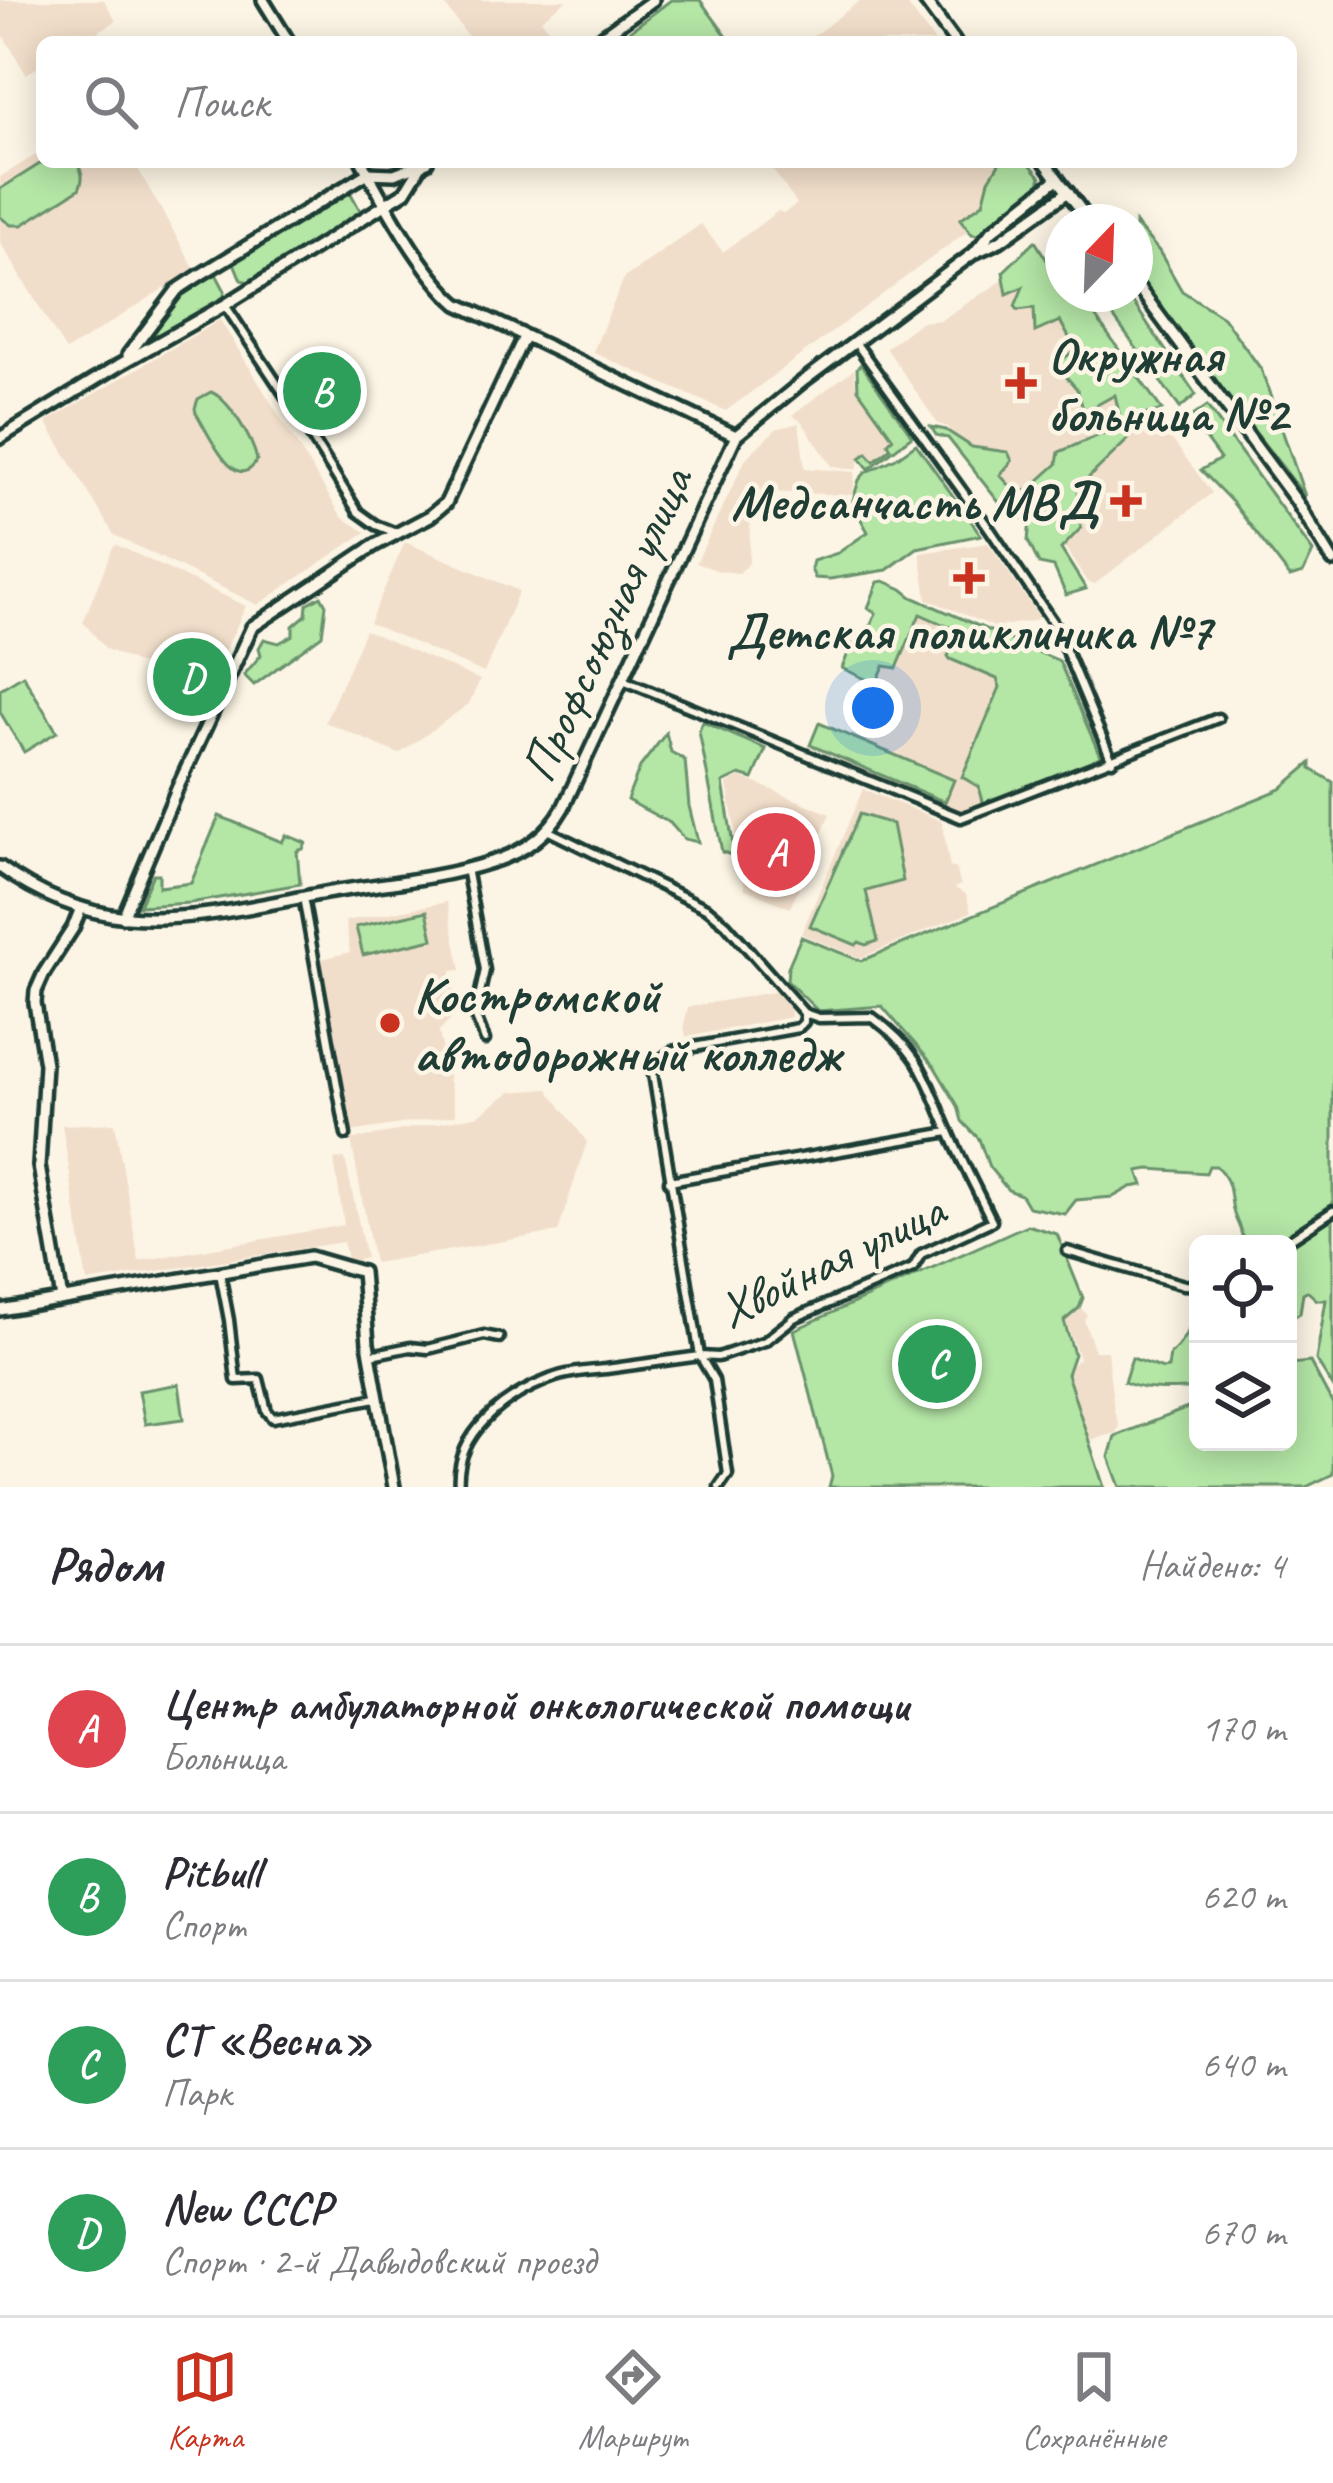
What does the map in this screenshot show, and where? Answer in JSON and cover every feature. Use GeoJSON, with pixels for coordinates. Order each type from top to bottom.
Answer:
{"type":"FeatureCollection","features":[{"type":"Feature","properties":{"kind":"street"},"geometry":{"type":"LineString","coordinates":[[262,0],[285,36]]}},
{"type":"Feature","properties":{"kind":"street"},"geometry":{"type":"LineString","coordinates":[[602,36],[652,0]]}},
{"type":"Feature","properties":{"kind":"street"},"geometry":{"type":"LineString","coordinates":[[924,0],[951,36]]}},
{"type":"Feature","properties":{"kind":"street"},"geometry":{"type":"LineString","coordinates":[[365,168],[442,290],[479,316],[736,436]]}},
{"type":"Feature","properties":{"kind":"street"},"geometry":{"type":"LineString","coordinates":[[119,364],[177,290],[368,173],[394,174],[412,168]]}},
{"type":"Feature","properties":{"kind":"street"},"geometry":{"type":"LineString","coordinates":[[0,438],[405,192],[421,168]]}},
{"type":"Feature","properties":{"kind":"street"},"geometry":{"type":"LineString","coordinates":[[1050,168],[1077,204]]}},
{"type":"Feature","properties":{"kind":"street"},"geometry":{"type":"LineString","coordinates":[[974,253],[992,231],[1057,178]]}},
{"type":"Feature","properties":{"kind":"street","name":"Профсоюзная улица"},"geometry":{"type":"LineString","coordinates":[[0,867],[81,908],[123,917],[160,918],[466,868],[536,841],[562,808],[736,436],[974,253],[1000,241],[1068,192]]}},
{"type":"Feature","properties":{"kind":"street"},"geometry":{"type":"LineString","coordinates":[[225,305],[358,512],[395,533]]}},
{"type":"Feature","properties":{"kind":"street"},"geometry":{"type":"LineString","coordinates":[[1153,307],[1298,502],[1333,561]]}},
{"type":"Feature","properties":{"kind":"street"},"geometry":{"type":"LineString","coordinates":[[123,917],[252,627],[446,503],[524,337]]}},
{"type":"Feature","properties":{"kind":"street"},"geometry":{"type":"LineString","coordinates":[[855,342],[1056,627],[1112,761]]}},
{"type":"Feature","properties":{"kind":"street"},"geometry":{"type":"LineString","coordinates":[[623,680],[961,818],[1218,718]]}},
{"type":"Feature","properties":{"kind":"street"},"geometry":{"type":"LineString","coordinates":[[548,830],[709,910],[804,1013],[818,1018],[878,1020],[927,1075],[949,1132],[668,1180]]}},
{"type":"Feature","properties":{"kind":"street"},"geometry":{"type":"LineString","coordinates":[[466,868],[485,970],[475,1015],[485,1040]]}},
{"type":"Feature","properties":{"kind":"street"},"geometry":{"type":"LineString","coordinates":[[304,897],[346,1136]]}},
{"type":"Feature","properties":{"kind":"street"},"geometry":{"type":"LineString","coordinates":[[62,1299],[39,1166],[45,1064],[35,1003],[44,973],[81,908]]}},
{"type":"Feature","properties":{"kind":"street"},"geometry":{"type":"LineString","coordinates":[[719,1487],[728,1474],[718,1403],[714,1380],[700,1356],[652,1074],[658,1061],[671,1051],[798,1028],[804,1013]]}},
{"type":"Feature","properties":{"kind":"street","name":"Хвойная улица"},"geometry":{"type":"LineString","coordinates":[[459,1487],[461,1456],[474,1434],[490,1414],[533,1387],[566,1375],[718,1357],[765,1341],[794,1318],[913,1268],[922,1254],[992,1221],[949,1132]]}},
{"type":"Feature","properties":{"kind":"street"},"geometry":{"type":"LineString","coordinates":[[1297,1235],[1333,1211]]}},
{"type":"Feature","properties":{"kind":"street"},"geometry":{"type":"LineString","coordinates":[[1067,1251],[1189,1285]]}},
{"type":"Feature","properties":{"kind":"street"},"geometry":{"type":"LineString","coordinates":[[0,1310],[310,1257],[362,1272],[376,1397],[394,1487]]}},
{"type":"Feature","properties":{"kind":"street"},"geometry":{"type":"LineString","coordinates":[[220,1273],[236,1380],[259,1379],[273,1418],[376,1397]]}},
{"type":"Feature","properties":{"kind":"street"},"geometry":{"type":"LineString","coordinates":[[371,1355],[428,1349],[484,1335],[499,1338]]}},
{"type":"Feature","properties":{"kind":"shaded area"},"geometry":{"type":"Polygon","coordinates":[[[0,0],[104,0],[116,21],[91,36],[36,36],[36,68],[26,74],[0,30],[0,0]]]}},
{"type":"Feature","properties":{"kind":"shaded area"},"geometry":{"type":"Polygon","coordinates":[[[441,0],[567,0],[541,19],[554,36],[468,36],[441,0]]]}},
{"type":"Feature","properties":{"kind":"shaded area"},"geometry":{"type":"Polygon","coordinates":[[[861,0],[904,0],[931,36],[813,36],[861,0]]]}},
{"type":"Feature","properties":{"kind":"shaded area"},"geometry":{"type":"Polygon","coordinates":[[[36,155],[36,168],[137,168],[195,269],[66,351],[0,242],[0,177],[36,155]]]}},
{"type":"Feature","properties":{"kind":"shaded area"},"geometry":{"type":"Polygon","coordinates":[[[771,168],[1000,168],[973,227],[726,411],[594,353],[624,278],[701,224],[723,252],[778,211],[784,213],[797,204],[771,168]]]}},
{"type":"Feature","properties":{"kind":"shaded area","name":"Окружная больница №2"},"geometry":{"type":"Polygon","coordinates":[[[1037,250],[1045,260],[1045,312],[1088,314],[1212,493],[1095,584],[1087,582],[1041,509],[1016,500],[948,427],[938,424],[886,348],[920,322],[941,320],[997,284],[1037,250]]]}},
{"type":"Feature","properties":{"kind":"shaded area"},"geometry":{"type":"Polygon","coordinates":[[[220,320],[342,517],[366,532],[258,605],[114,535],[46,422],[220,320]]]}},
{"type":"Feature","properties":{"kind":"shaded area"},"geometry":{"type":"Polygon","coordinates":[[[854,369],[856,388],[893,439],[891,447],[873,461],[867,453],[860,458],[857,470],[832,466],[792,415],[854,369]]]}},
{"type":"Feature","properties":{"kind":"shaded area"},"geometry":{"type":"Polygon","coordinates":[[[799,423],[805,468],[855,472],[853,495],[764,492],[750,517],[749,563],[739,573],[696,563],[746,458],[776,429],[799,423]]]}},
{"type":"Feature","properties":{"kind":"shaded area"},"geometry":{"type":"Polygon","coordinates":[[[405,542],[519,591],[484,673],[369,623],[405,542]]]}},
{"type":"Feature","properties":{"kind":"shaded area","name":"Детская поликлиника №7"},"geometry":{"type":"Polygon","coordinates":[[[988,543],[1039,617],[1033,621],[994,627],[927,599],[920,553],[988,543]]]}},
{"type":"Feature","properties":{"kind":"shaded area"},"geometry":{"type":"Polygon","coordinates":[[[117,545],[246,606],[224,653],[186,636],[168,677],[106,649],[83,622],[117,545]]]}},
{"type":"Feature","properties":{"kind":"shaded area"},"geometry":{"type":"Polygon","coordinates":[[[912,597],[1059,661],[1101,758],[963,813],[841,762],[912,597]]]}},
{"type":"Feature","properties":{"kind":"shaded area"},"geometry":{"type":"Polygon","coordinates":[[[365,630],[480,680],[469,704],[399,754],[325,722],[365,630]]]}},
{"type":"Feature","properties":{"kind":"shaded area"},"geometry":{"type":"Polygon","coordinates":[[[741,777],[830,814],[790,908],[745,889],[727,784],[741,777]]]}},
{"type":"Feature","properties":{"kind":"shaded area"},"geometry":{"type":"Polygon","coordinates":[[[863,789],[942,821],[950,868],[955,868],[961,885],[955,888],[966,894],[971,912],[860,958],[801,934],[863,789]]]}},
{"type":"Feature","properties":{"kind":"shaded area","name":"Костромской автодорожный колледж"},"geometry":{"type":"Polygon","coordinates":[[[447,902],[461,970],[451,971],[458,1012],[439,1032],[456,1115],[351,1132],[322,959],[350,952],[345,921],[447,902]]]}},
{"type":"Feature","properties":{"kind":"shaded area"},"geometry":{"type":"Polygon","coordinates":[[[778,991],[790,1005],[791,1017],[686,1037],[688,1007],[778,991]]]}},
{"type":"Feature","properties":{"kind":"shaded area"},"geometry":{"type":"Polygon","coordinates":[[[548,1089],[587,1142],[558,1232],[374,1263],[351,1140],[479,1115],[510,1092],[548,1089]]]}},
{"type":"Feature","properties":{"kind":"shaded area"},"geometry":{"type":"Polygon","coordinates":[[[115,1123],[139,1261],[344,1225],[334,1160],[345,1158],[366,1258],[348,1262],[343,1242],[87,1282],[62,1125],[115,1123]]]}},
{"type":"Feature","properties":{"kind":"shaded area"},"geometry":{"type":"Polygon","coordinates":[[[1081,1308],[1095,1351],[1107,1351],[1119,1426],[1116,1433],[1090,1440],[1069,1374],[1079,1358],[1066,1321],[1081,1308]]]}},
{"type":"Feature","properties":{"kind":"green space"},"geometry":{"type":"Polygon","coordinates":[[[671,0],[700,0],[727,36],[623,36],[671,0]]]}},
{"type":"Feature","properties":{"kind":"green space"},"geometry":{"type":"Polygon","coordinates":[[[36,166],[79,168],[82,175],[79,189],[22,225],[11,225],[0,217],[0,189],[36,166]]]}},
{"type":"Feature","properties":{"kind":"green space"},"geometry":{"type":"Polygon","coordinates":[[[996,168],[1033,168],[1041,177],[1038,186],[979,235],[972,234],[960,219],[983,203],[996,168]]]}},
{"type":"Feature","properties":{"kind":"green space"},"geometry":{"type":"Polygon","coordinates":[[[349,190],[361,212],[249,282],[241,280],[234,263],[243,253],[349,190]]]}},
{"type":"Feature","properties":{"kind":"green space"},"geometry":{"type":"Polygon","coordinates":[[[1035,241],[1045,257],[1045,312],[1092,312],[1162,410],[1141,416],[1144,424],[1078,488],[1081,528],[1061,549],[1086,589],[1066,595],[1054,567],[1039,564],[1028,541],[1030,520],[1009,515],[948,438],[936,435],[931,427],[946,430],[972,447],[1008,452],[1012,461],[1000,475],[1013,489],[1027,491],[1057,464],[1059,452],[1137,419],[1121,422],[1115,395],[1084,412],[1077,389],[1055,364],[1076,350],[1060,321],[1035,332],[1034,308],[1018,310],[1015,306],[1023,287],[1007,294],[1003,272],[1035,241]]]}},
{"type":"Feature","properties":{"kind":"green space"},"geometry":{"type":"Polygon","coordinates":[[[1153,244],[1182,291],[1223,317],[1261,369],[1305,496],[1153,298],[1153,244]]]}},
{"type":"Feature","properties":{"kind":"green space"},"geometry":{"type":"Polygon","coordinates":[[[215,272],[225,291],[223,300],[139,347],[176,296],[215,272]]]}},
{"type":"Feature","properties":{"kind":"green space"},"geometry":{"type":"Polygon","coordinates":[[[1110,312],[1140,312],[1196,395],[1180,408],[1110,312]]]}},
{"type":"Feature","properties":{"kind":"green space"},"geometry":{"type":"Polygon","coordinates":[[[861,364],[912,436],[869,469],[860,458],[867,453],[874,461],[891,448],[888,443],[893,438],[858,389],[861,364]]]}},
{"type":"Feature","properties":{"kind":"green space"},"geometry":{"type":"Polygon","coordinates":[[[211,392],[232,411],[251,442],[257,460],[249,470],[231,467],[196,413],[198,399],[211,392]]]}},
{"type":"Feature","properties":{"kind":"green space"},"geometry":{"type":"Polygon","coordinates":[[[1207,406],[1313,552],[1303,573],[1290,577],[1201,470],[1220,459],[1190,418],[1207,406]]]}},
{"type":"Feature","properties":{"kind":"green space"},"geometry":{"type":"Polygon","coordinates":[[[916,444],[981,535],[917,548],[887,570],[815,578],[813,561],[838,553],[868,532],[852,503],[859,480],[916,444]]]}},
{"type":"Feature","properties":{"kind":"green space"},"geometry":{"type":"Polygon","coordinates":[[[878,582],[1059,661],[1101,758],[984,805],[979,787],[962,777],[1000,687],[997,679],[950,659],[958,631],[920,614],[897,668],[884,666],[876,684],[842,668],[852,644],[862,646],[876,613],[868,608],[878,582]]]}},
{"type":"Feature","properties":{"kind":"green space"},"geometry":{"type":"Polygon","coordinates":[[[321,596],[326,605],[322,635],[254,685],[244,675],[261,655],[264,639],[279,643],[293,635],[293,626],[306,615],[307,604],[321,596]]]}},
{"type":"Feature","properties":{"kind":"green space"},"geometry":{"type":"Polygon","coordinates":[[[23,675],[57,732],[24,752],[0,712],[0,689],[23,675]]]}},
{"type":"Feature","properties":{"kind":"green space"},"geometry":{"type":"Polygon","coordinates":[[[703,722],[766,749],[753,779],[740,775],[723,783],[735,856],[722,852],[699,731],[703,722]]]}},
{"type":"Feature","properties":{"kind":"green space"},"geometry":{"type":"Polygon","coordinates":[[[819,723],[954,780],[945,802],[810,745],[819,723]]]}},
{"type":"Feature","properties":{"kind":"green space"},"geometry":{"type":"Polygon","coordinates":[[[666,733],[671,752],[685,760],[698,842],[684,839],[670,823],[627,800],[640,767],[666,733]]]}},
{"type":"Feature","properties":{"kind":"green space"},"geometry":{"type":"Polygon","coordinates":[[[1311,763],[1311,769],[1333,782],[1333,1387],[1316,1360],[1326,1300],[1303,1293],[1297,1315],[1297,1235],[1242,1235],[1228,1183],[1216,1166],[1209,1166],[1206,1173],[1138,1171],[1143,1185],[1113,1197],[1076,1200],[1065,1214],[1028,1207],[989,1167],[979,1139],[962,1121],[934,1066],[882,1006],[818,1011],[787,981],[801,937],[861,961],[1281,789],[1311,763]]]}},
{"type":"Feature","properties":{"kind":"green space"},"geometry":{"type":"Polygon","coordinates":[[[859,814],[892,824],[903,881],[866,891],[878,941],[866,945],[810,926],[859,814]]]}},
{"type":"Feature","properties":{"kind":"green space"},"geometry":{"type":"Polygon","coordinates":[[[219,816],[282,842],[286,835],[306,843],[297,851],[300,884],[190,903],[139,906],[153,874],[159,874],[159,887],[191,883],[219,816]]]}},
{"type":"Feature","properties":{"kind":"green space"},"geometry":{"type":"Polygon","coordinates":[[[427,911],[433,939],[363,955],[356,927],[427,911]]]}},
{"type":"Feature","properties":{"kind":"green space"},"geometry":{"type":"Polygon","coordinates":[[[1027,1225],[1057,1234],[1083,1298],[1064,1321],[1074,1354],[1067,1374],[1104,1487],[829,1487],[832,1476],[794,1330],[1027,1225]]]}},
{"type":"Feature","properties":{"kind":"green space"},"geometry":{"type":"Polygon","coordinates":[[[1189,1327],[1189,1389],[1151,1389],[1124,1382],[1132,1358],[1168,1368],[1170,1354],[1189,1327]]]}},
{"type":"Feature","properties":{"kind":"green space"},"geometry":{"type":"Polygon","coordinates":[[[1310,1362],[1333,1405],[1333,1474],[1306,1487],[1120,1487],[1109,1457],[1115,1436],[1189,1407],[1189,1451],[1297,1451],[1297,1363],[1310,1362]]]}},
{"type":"Feature","properties":{"kind":"green space"},"geometry":{"type":"Polygon","coordinates":[[[179,1384],[184,1419],[145,1424],[139,1391],[179,1384]]]}},
{"type":"Feature","properties":{"kind":"place","name":"Окружная больница №2"},"geometry":{"type":"Point","coordinates":[1021,383]}},
{"type":"Feature","properties":{"kind":"place","name":"Pitbull"},"geometry":{"type":"Point","coordinates":[322,391]}},
{"type":"Feature","properties":{"kind":"place","name":"Медсанчасть МВД"},"geometry":{"type":"Point","coordinates":[1126,501]}},
{"type":"Feature","properties":{"kind":"place","name":"Детская поликлиника №7"},"geometry":{"type":"Point","coordinates":[969,578]}},
{"type":"Feature","properties":{"kind":"place","name":"New СССР"},"geometry":{"type":"Point","coordinates":[192,677]}},
{"type":"Feature","properties":{"kind":"place","name":"Центр амбулаторной онкологической помощи"},"geometry":{"type":"Point","coordinates":[776,852]}},
{"type":"Feature","properties":{"kind":"place","name":"Костромской автодорожный колледж"},"geometry":{"type":"Point","coordinates":[390,1023]}},
{"type":"Feature","properties":{"kind":"place","name":"СТ «Весна»"},"geometry":{"type":"Point","coordinates":[937,1364]}}]}
